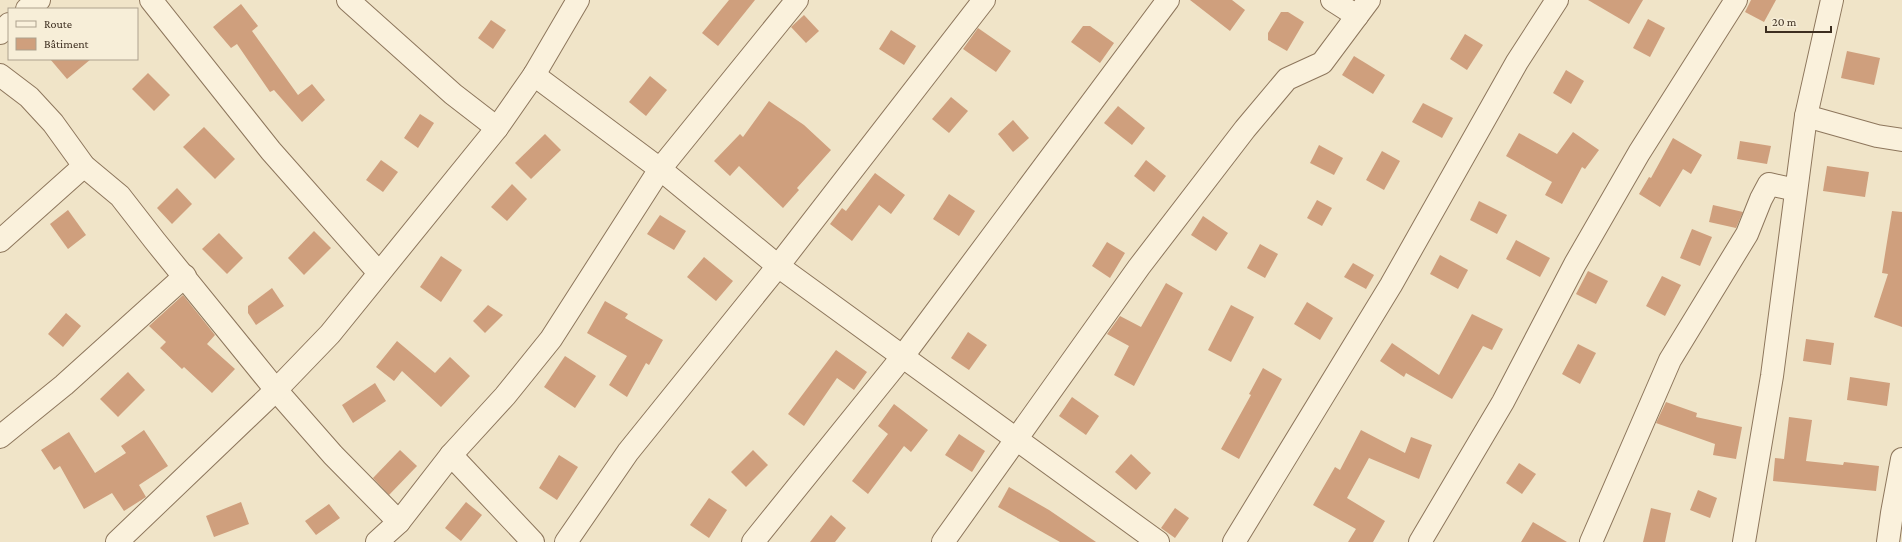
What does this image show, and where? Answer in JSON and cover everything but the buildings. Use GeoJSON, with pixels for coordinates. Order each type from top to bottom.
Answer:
{"type":"FeatureCollection","features":[{"type":"Feature","properties":{"kind":"street"},"geometry":{"type":"LineString","coordinates":[[28,8],[39,0]]}},
{"type":"Feature","properties":{"kind":"street"},"geometry":{"type":"LineString","coordinates":[[151,0],[271,151],[379,273]]}},
{"type":"Feature","properties":{"kind":"street"},"geometry":{"type":"LineString","coordinates":[[348,0],[453,94],[497,128]]}},
{"type":"Feature","properties":{"kind":"street"},"geometry":{"type":"LineString","coordinates":[[117,542],[276,390],[330,334],[497,128],[534,76],[578,0]]}},
{"type":"Feature","properties":{"kind":"street"},"geometry":{"type":"LineString","coordinates":[[377,542],[400,522],[451,455],[505,396],[551,339],[660,169],[797,0]]}},
{"type":"Feature","properties":{"kind":"street"},"geometry":{"type":"LineString","coordinates":[[566,542],[628,452],[778,266],[984,0]]}},
{"type":"Feature","properties":{"kind":"street"},"geometry":{"type":"LineString","coordinates":[[753,542],[903,356],[1168,0]]}},
{"type":"Feature","properties":{"kind":"street"},"geometry":{"type":"LineString","coordinates":[[943,542],[1139,266],[1245,129],[1287,79],[1322,63],[1363,8],[1332,0]]}},
{"type":"Feature","properties":{"kind":"street"},"geometry":{"type":"LineString","coordinates":[[1234,542],[1391,285],[1517,62],[1557,0]]}},
{"type":"Feature","properties":{"kind":"street"},"geometry":{"type":"LineString","coordinates":[[1420,542],[1502,402],[1575,264],[1639,153],[1736,0]]}},
{"type":"Feature","properties":{"kind":"street"},"geometry":{"type":"LineString","coordinates":[[1744,542],[1772,376],[1806,116],[1832,0]]}},
{"type":"Feature","properties":{"kind":"street"},"geometry":{"type":"LineString","coordinates":[[0,33],[8,25]]}},
{"type":"Feature","properties":{"kind":"street"},"geometry":{"type":"LineString","coordinates":[[0,75],[28,97],[53,123],[84,166],[120,196],[276,390],[333,456],[400,522]]}},
{"type":"Feature","properties":{"kind":"street"},"geometry":{"type":"LineString","coordinates":[[534,76],[660,169],[778,266],[903,356],[1144,538]]}},
{"type":"Feature","properties":{"kind":"street"},"geometry":{"type":"LineString","coordinates":[[1806,116],[1877,136],[1902,140]]}},
{"type":"Feature","properties":{"kind":"street"},"geometry":{"type":"LineString","coordinates":[[0,241],[84,166]]}},
{"type":"Feature","properties":{"kind":"street"},"geometry":{"type":"LineString","coordinates":[[1591,542],[1670,360],[1747,234],[1761,199],[1770,184],[1796,190]]}},
{"type":"Feature","properties":{"kind":"street"},"geometry":{"type":"LineString","coordinates":[[0,437],[64,385],[185,276]]}},
{"type":"Feature","properties":{"kind":"street"},"geometry":{"type":"LineString","coordinates":[[451,455],[533,542]]}},
{"type":"Feature","properties":{"kind":"street"},"geometry":{"type":"LineString","coordinates":[[1888,542],[1902,459]]}}]}
